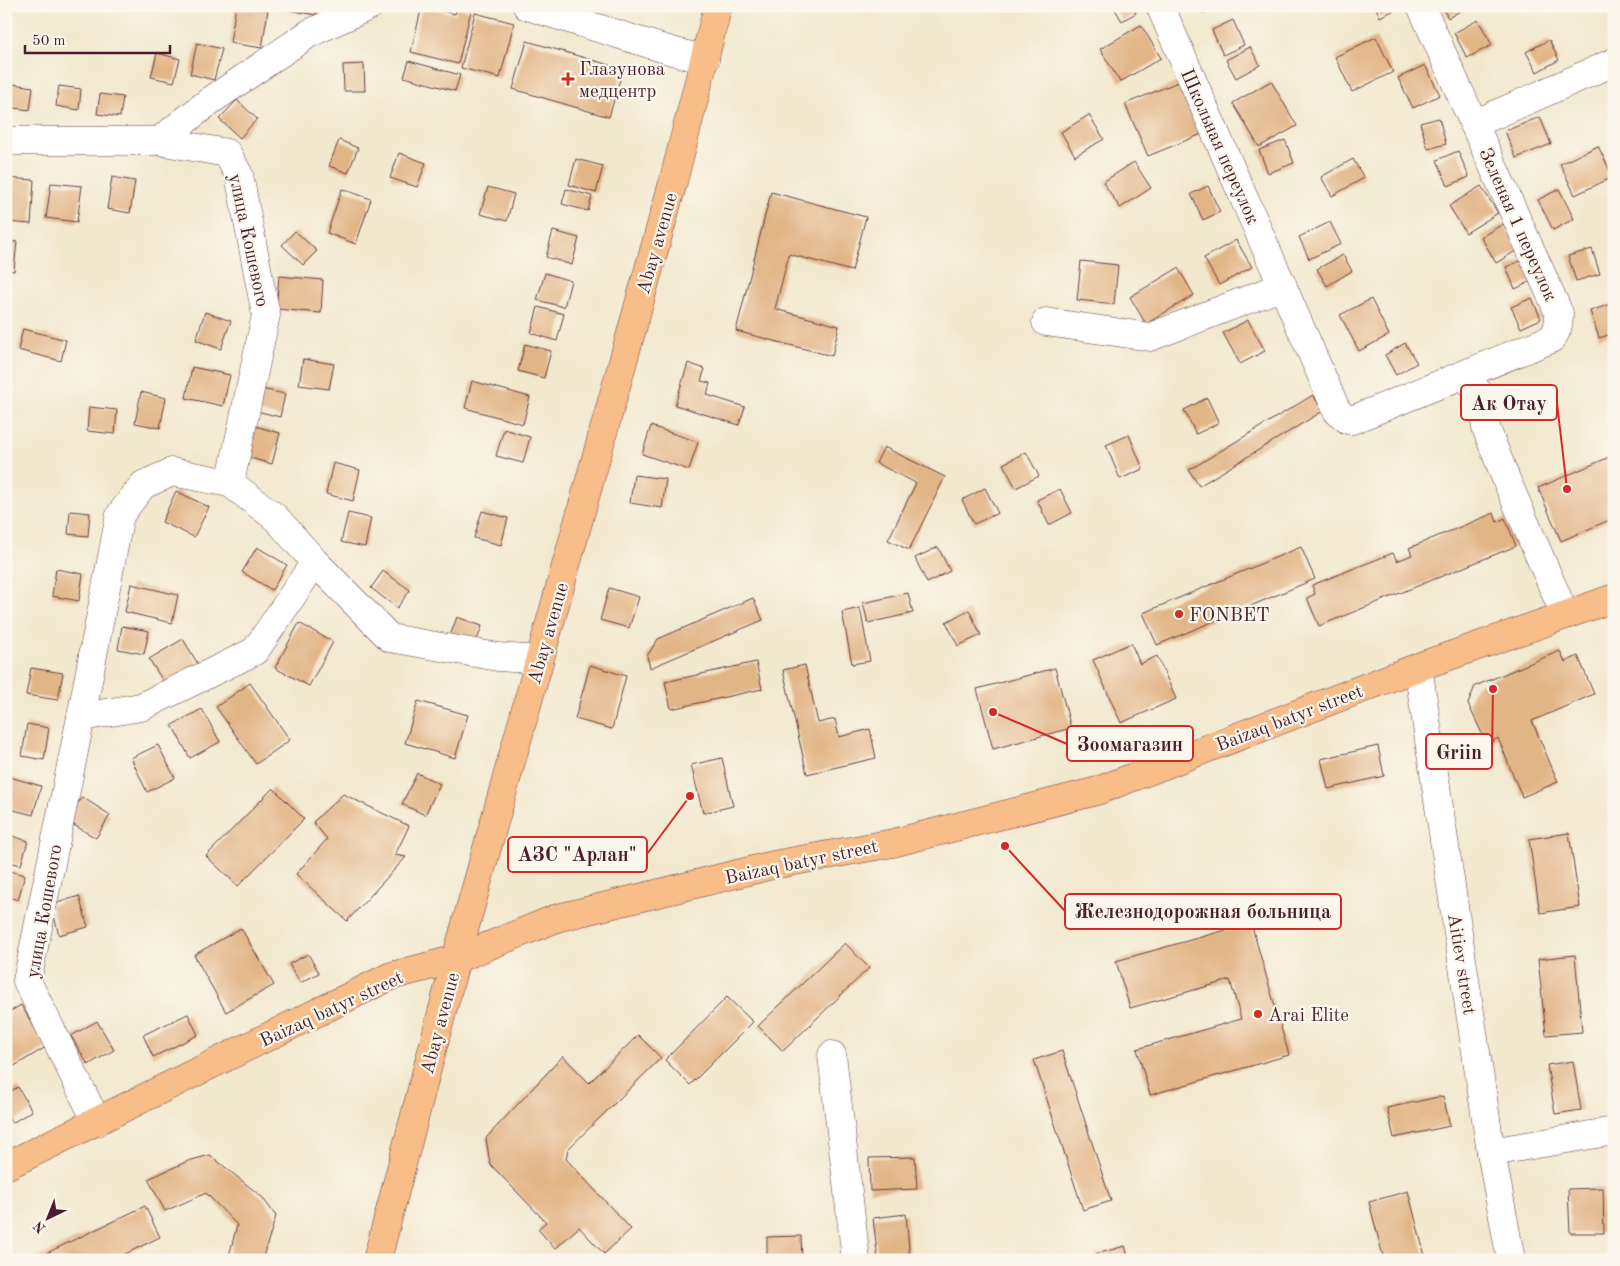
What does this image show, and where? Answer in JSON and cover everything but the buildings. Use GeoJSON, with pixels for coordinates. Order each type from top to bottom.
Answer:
{"type":"FeatureCollection","features":[{"type":"Feature","properties":{"kind":"main road","name":"Abay avenue"},"geometry":{"type":"LineString","coordinates":[[377,1260],[456,959],[672,186],[718,6]]}},
{"type":"Feature","properties":{"kind":"main road","name":"Baizaq batyr street"},"geometry":{"type":"LineString","coordinates":[[6,1166],[391,976],[456,959],[556,918],[773,865],[892,843],[1097,791],[1418,667],[1614,598]]}},
{"type":"Feature","properties":{"kind":"street"},"geometry":{"type":"LineString","coordinates":[[159,141],[210,101],[310,33],[369,6]]}},
{"type":"Feature","properties":{"kind":"street"},"geometry":{"type":"LineString","coordinates":[[527,6],[705,60]]}},
{"type":"Feature","properties":{"kind":"street","name":"Школьная переулок"},"geometry":{"type":"LineString","coordinates":[[1160,6],[1337,411]]}},
{"type":"Feature","properties":{"kind":"street","name":"Зеленая 1 переулок"},"geometry":{"type":"LineString","coordinates":[[1337,411],[1348,420],[1352,420],[1465,375],[1551,338],[1556,333],[1559,320],[1559,312],[1421,6]]}},
{"type":"Feature","properties":{"kind":"street"},"geometry":{"type":"LineString","coordinates":[[1474,124],[1614,62]]}},
{"type":"Feature","properties":{"kind":"street","name":"улица Кошевого"},"geometry":{"type":"LineString","coordinates":[[6,140],[159,141],[227,153],[239,174],[266,315],[230,483]]}},
{"type":"Feature","properties":{"kind":"street"},"geometry":{"type":"LineString","coordinates":[[1046,322],[1150,337],[1283,286]]}},
{"type":"Feature","properties":{"kind":"street"},"geometry":{"type":"LineString","coordinates":[[1465,375],[1482,397],[1486,428],[1506,479],[1566,615]]}},
{"type":"Feature","properties":{"kind":"street","name":"улица Кошевого"},"geometry":{"type":"LineString","coordinates":[[97,1122],[27,982],[120,515],[143,485],[172,472],[230,483],[276,518],[315,562],[390,638],[498,657],[539,660]]}},
{"type":"Feature","properties":{"kind":"street"},"geometry":{"type":"LineString","coordinates":[[81,717],[140,707],[255,651],[315,562]]}},
{"type":"Feature","properties":{"kind":"street","name":"Aitiev street"},"geometry":{"type":"LineString","coordinates":[[1418,667],[1491,1152],[1511,1260]]}},
{"type":"Feature","properties":{"kind":"street"},"geometry":{"type":"LineString","coordinates":[[832,1055],[856,1260]]}},
{"type":"Feature","properties":{"kind":"street"},"geometry":{"type":"LineString","coordinates":[[1491,1152],[1614,1131]]}},
{"type":"Feature","properties":{"kind":"place","name":"Глазунова медцентр"},"geometry":{"type":"Point","coordinates":[568,79]}},
{"type":"Feature","properties":{"kind":"place","name":"Ак Отау"},"geometry":{"type":"Point","coordinates":[1567,489]}},
{"type":"Feature","properties":{"kind":"place","name":"FONBET"},"geometry":{"type":"Point","coordinates":[1179,614]}},
{"type":"Feature","properties":{"kind":"place","name":"Griin"},"geometry":{"type":"Point","coordinates":[1493,689]}},
{"type":"Feature","properties":{"kind":"place","name":"Зоомагазин"},"geometry":{"type":"Point","coordinates":[993,712]}},
{"type":"Feature","properties":{"kind":"place","name":"АЗС \"Арлан\""},"geometry":{"type":"Point","coordinates":[690,796]}},
{"type":"Feature","properties":{"kind":"place","name":"Железнодорожная больница"},"geometry":{"type":"Point","coordinates":[1005,846]}},
{"type":"Feature","properties":{"kind":"place","name":"Arai Elite"},"geometry":{"type":"Point","coordinates":[1258,1014]}}]}
